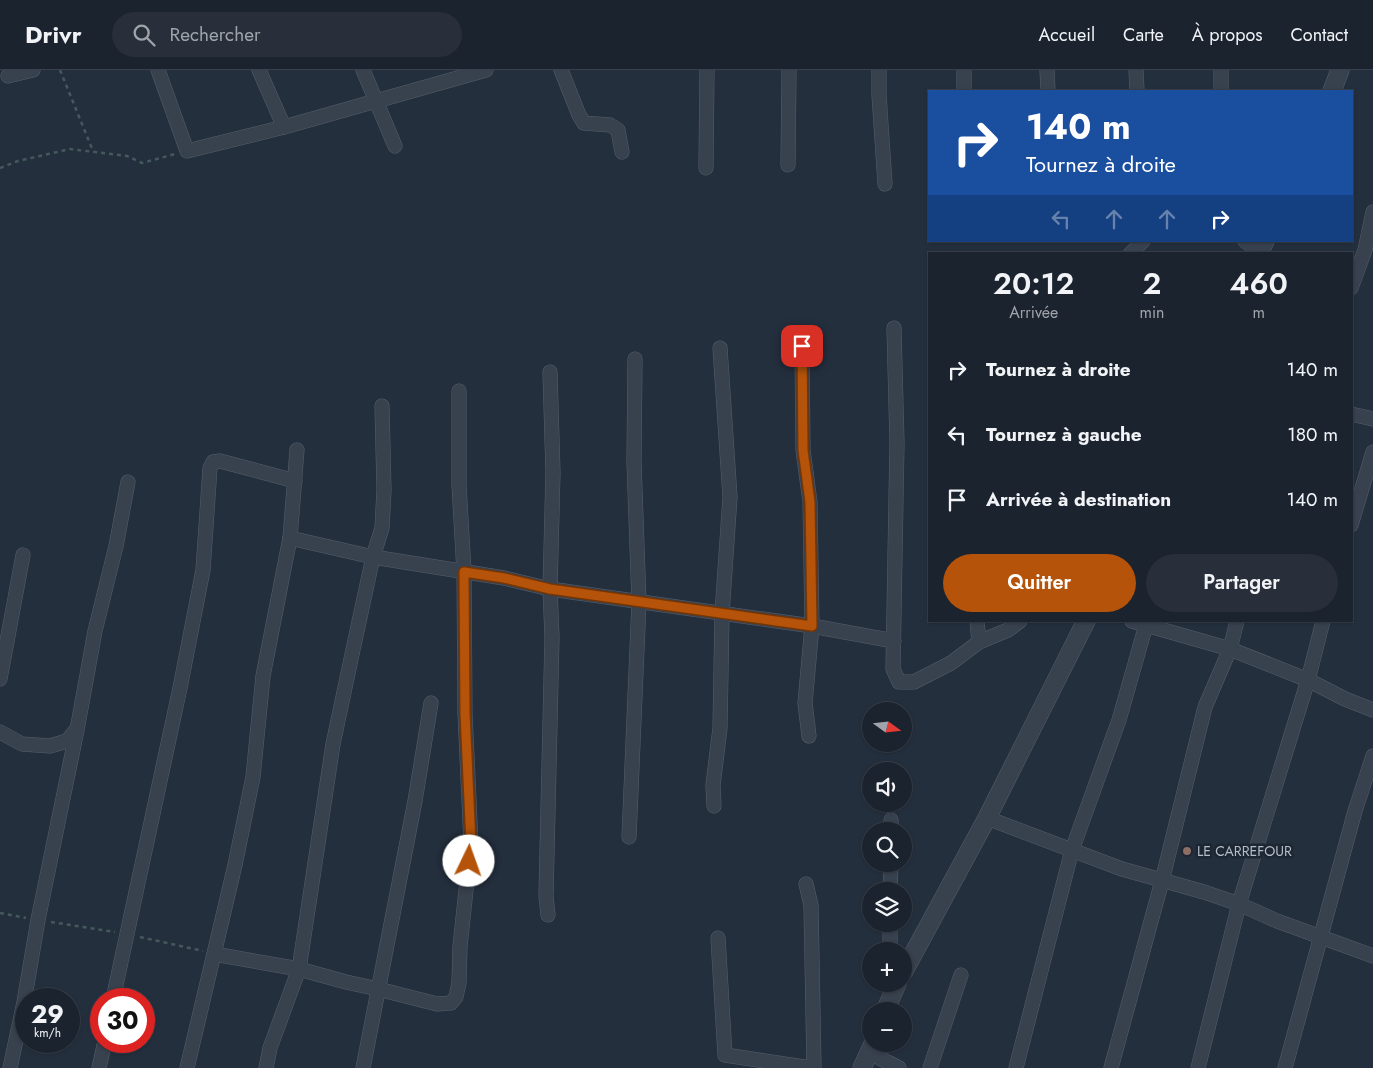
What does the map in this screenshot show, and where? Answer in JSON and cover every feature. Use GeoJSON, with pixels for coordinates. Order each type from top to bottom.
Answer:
{"type":"FeatureCollection","features":[{"type":"Feature","properties":{"kind":"street"},"geometry":{"type":"LineString","coordinates":[[8,76],[33,70]]}},
{"type":"Feature","properties":{"kind":"street"},"geometry":{"type":"LineString","coordinates":[[158,70],[187,151],[377,101],[456,74],[486,70]]}},
{"type":"Feature","properties":{"kind":"street"},"geometry":{"type":"LineString","coordinates":[[259,70],[284,127]]}},
{"type":"Feature","properties":{"kind":"street"},"geometry":{"type":"LineString","coordinates":[[363,70],[395,146]]}},
{"type":"Feature","properties":{"kind":"street"},"geometry":{"type":"LineString","coordinates":[[561,70],[584,123],[610,125],[618,130],[622,152]]}},
{"type":"Feature","properties":{"kind":"street"},"geometry":{"type":"LineString","coordinates":[[706,168],[707,70]]}},
{"type":"Feature","properties":{"kind":"street"},"geometry":{"type":"LineString","coordinates":[[788,165],[789,70]]}},
{"type":"Feature","properties":{"kind":"street"},"geometry":{"type":"LineString","coordinates":[[879,70],[885,184]]}},
{"type":"Feature","properties":{"kind":"street"},"geometry":{"type":"LineString","coordinates":[[964,70],[964,90]]}},
{"type":"Feature","properties":{"kind":"street"},"geometry":{"type":"LineString","coordinates":[[1047,70],[1048,90]]}},
{"type":"Feature","properties":{"kind":"street"},"geometry":{"type":"LineString","coordinates":[[1136,70],[1137,90]]}},
{"type":"Feature","properties":{"kind":"street"},"geometry":{"type":"LineString","coordinates":[[1221,70],[1221,90]]}},
{"type":"Feature","properties":{"kind":"street"},"geometry":{"type":"LineString","coordinates":[[1332,90],[1340,70]]}},
{"type":"Feature","properties":{"kind":"street"},"geometry":{"type":"LineString","coordinates":[[1353,283],[1365,250],[1373,212]]}},
{"type":"Feature","properties":{"kind":"street"},"geometry":{"type":"LineString","coordinates":[[1132,252],[1142,242]]}},
{"type":"Feature","properties":{"kind":"street"},"geometry":{"type":"LineString","coordinates":[[1247,242],[1261,249]]}},
{"type":"Feature","properties":{"kind":"street"},"geometry":{"type":"LineString","coordinates":[[894,328],[897,443],[893,669],[898,682],[914,682],[951,663],[979,642],[1008,630],[1019,622]]}},
{"type":"Feature","properties":{"kind":"street"},"geometry":{"type":"LineString","coordinates":[[802,346],[803,450],[810,502],[812,626],[805,703],[808,736]]}},
{"type":"Feature","properties":{"kind":"street"},"geometry":{"type":"LineString","coordinates":[[714,806],[713,785],[720,728],[722,614],[730,497],[720,348]]}},
{"type":"Feature","properties":{"kind":"street"},"geometry":{"type":"LineString","coordinates":[[629,837],[639,602],[634,462],[635,359]]}},
{"type":"Feature","properties":{"kind":"street"},"geometry":{"type":"LineString","coordinates":[[548,915],[546,896],[552,680],[550,589],[553,473],[550,372]]}},
{"type":"Feature","properties":{"kind":"street"},"geometry":{"type":"LineString","coordinates":[[214,954],[299,969],[437,1004],[451,1003],[456,997],[459,983],[460,946],[471,844],[465,713],[464,572],[459,485],[460,390]]}},
{"type":"Feature","properties":{"kind":"street"},"geometry":{"type":"LineString","coordinates":[[266,1068],[270,1048],[299,969],[334,744],[373,557],[382,528],[384,490],[382,406]]}},
{"type":"Feature","properties":{"kind":"street"},"geometry":{"type":"LineString","coordinates":[[1353,414],[1373,419]]}},
{"type":"Feature","properties":{"kind":"street"},"geometry":{"type":"LineString","coordinates":[[187,1068],[253,777],[263,676],[290,538],[297,450]]}},
{"type":"Feature","properties":{"kind":"street"},"geometry":{"type":"LineString","coordinates":[[1353,519],[1373,452]]}},
{"type":"Feature","properties":{"kind":"street"},"geometry":{"type":"LineString","coordinates":[[115,988],[180,688],[201,579],[210,468],[213,462],[220,461],[296,481]]}},
{"type":"Feature","properties":{"kind":"street"},"geometry":{"type":"LineString","coordinates":[[10,1068],[95,631],[116,546],[128,482]]}},
{"type":"Feature","properties":{"kind":"street"},"geometry":{"type":"LineString","coordinates":[[290,538],[373,557],[504,578],[550,589],[812,626],[894,641]]}},
{"type":"Feature","properties":{"kind":"street"},"geometry":{"type":"LineString","coordinates":[[0,680],[23,555]]}},
{"type":"Feature","properties":{"kind":"street"},"geometry":{"type":"LineString","coordinates":[[978,622],[979,642]]}},
{"type":"Feature","properties":{"kind":"street"},"geometry":{"type":"LineString","coordinates":[[912,956],[988,818],[1086,622]]}},
{"type":"Feature","properties":{"kind":"street"},"geometry":{"type":"LineString","coordinates":[[1136,622],[1230,649],[1308,680],[1373,710]]}},
{"type":"Feature","properties":{"kind":"street"},"geometry":{"type":"LineString","coordinates":[[1111,1068],[1162,880],[1205,707],[1230,649],[1237,622]]}},
{"type":"Feature","properties":{"kind":"street"},"geometry":{"type":"LineString","coordinates":[[1198,1068],[1239,904],[1308,680],[1323,622]]}},
{"type":"Feature","properties":{"kind":"street"},"geometry":{"type":"LineString","coordinates":[[1016,1068],[1072,850],[1119,720],[1146,625]]}},
{"type":"Feature","properties":{"kind":"street"},"geometry":{"type":"LineString","coordinates":[[363,1068],[413,810],[431,703]]}},
{"type":"Feature","properties":{"kind":"street"},"geometry":{"type":"LineString","coordinates":[[0,732],[22,744],[50,746],[67,741],[77,730]]}},
{"type":"Feature","properties":{"kind":"street"},"geometry":{"type":"LineString","coordinates":[[1285,1068],[1355,811],[1373,756]]}},
{"type":"Feature","properties":{"kind":"street"},"geometry":{"type":"LineString","coordinates":[[988,818],[1122,869],[1239,904],[1277,921],[1373,956]]}},
{"type":"Feature","properties":{"kind":"street"},"geometry":{"type":"LineString","coordinates":[[718,938],[725,1055],[813,1068],[811,905],[806,884]]}},
{"type":"Feature","properties":{"kind":"street"},"geometry":{"type":"LineString","coordinates":[[930,1068],[961,975]]}},
{"type":"Feature","properties":{"kind":"street"},"geometry":{"type":"LineString","coordinates":[[99,1068],[102,1053]]}},
{"type":"Feature","properties":{"kind":"street"},"geometry":{"type":"LineString","coordinates":[[868,1055],[899,1068]]}},
{"type":"Feature","properties":{"kind":"path"},"geometry":{"type":"LineString","coordinates":[[60,70],[93,151]]}},
{"type":"Feature","properties":{"kind":"path"},"geometry":{"type":"LineString","coordinates":[[0,168],[18,161],[70,149],[127,156],[142,163],[187,151]]}},
{"type":"Feature","properties":{"kind":"path"},"geometry":{"type":"LineString","coordinates":[[0,913],[126,934],[214,954]]}},
{"type":"Feature","properties":{"kind":"place","name":"LE CARREFOUR"},"geometry":{"type":"Point","coordinates":[1187,851]}},
{"type":"Feature","properties":{"kind":"route"},"geometry":{"type":"LineString","coordinates":[[469,861],[471,844],[465,713],[464,572],[504,578],[550,589],[812,626],[810,502],[803,450],[802,346]]}}]}
